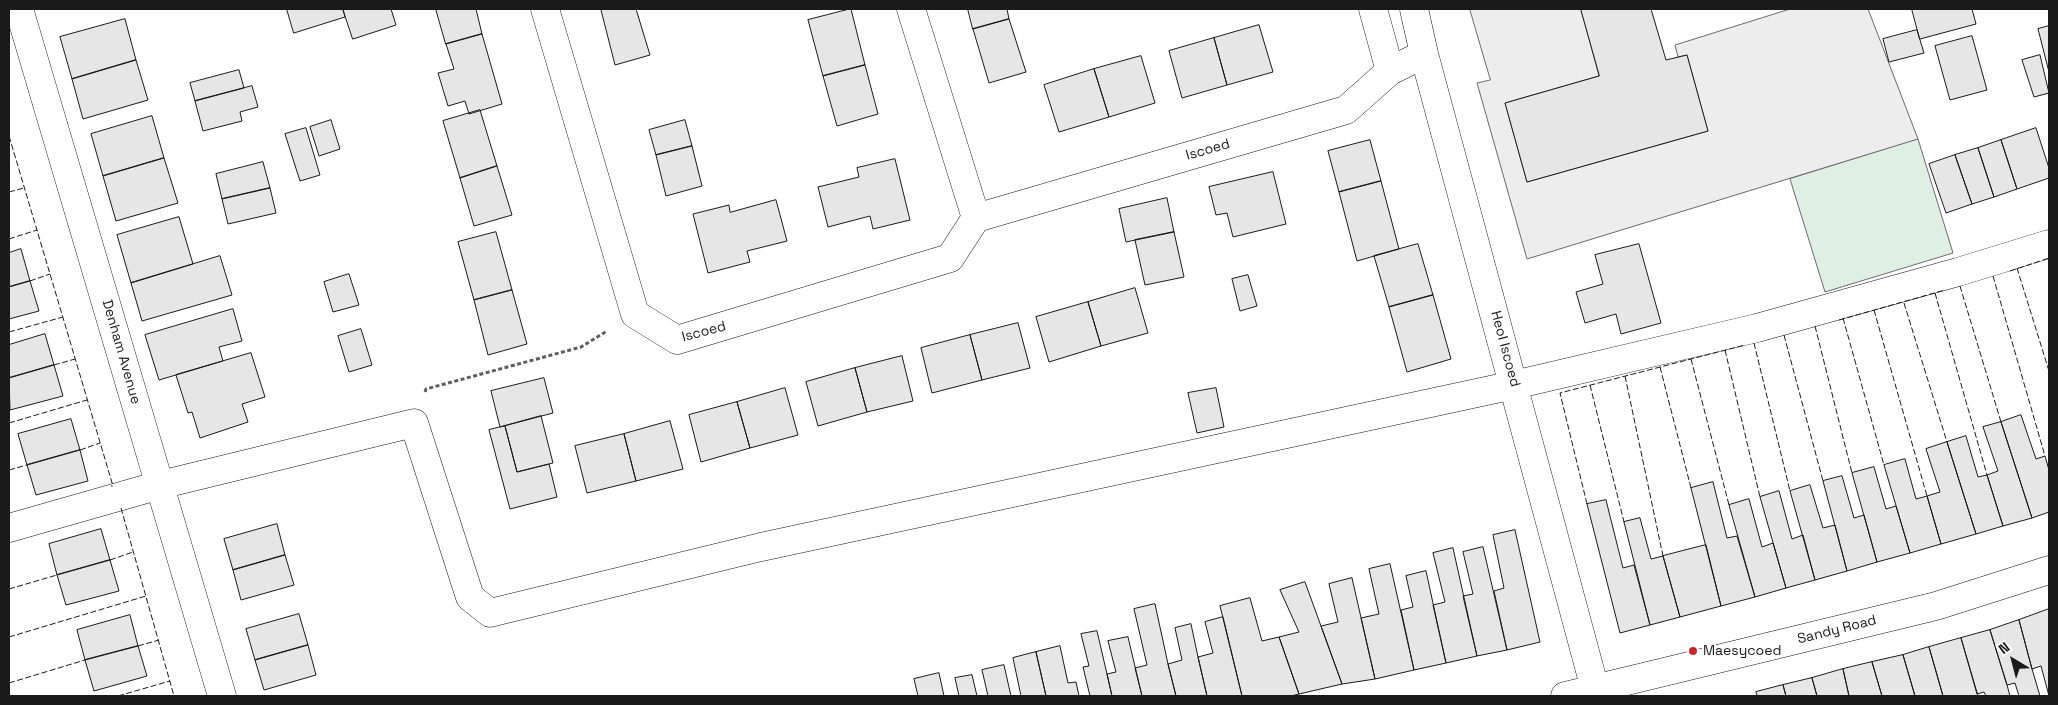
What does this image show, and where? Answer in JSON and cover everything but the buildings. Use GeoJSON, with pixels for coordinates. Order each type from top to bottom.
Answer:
{"type":"FeatureCollection","features":[{"type":"Feature","properties":{"kind":"street"},"geometry":{"type":"LineString","coordinates":[[545,9],[635,314]]}},
{"type":"Feature","properties":{"kind":"street"},"geometry":{"type":"LineString","coordinates":[[911,9],[976,218]]}},
{"type":"Feature","properties":{"kind":"street"},"geometry":{"type":"LineString","coordinates":[[1373,9],[1390,71]]}},
{"type":"Feature","properties":{"kind":"street","name":"Heol Iscoed"},"geometry":{"type":"LineString","coordinates":[[1414,9],[1424,54],[1595,689]]}},
{"type":"Feature","properties":{"kind":"street","name":"Denham Avenue"},"geometry":{"type":"LineString","coordinates":[[27,10],[160,485],[222,696]]}},
{"type":"Feature","properties":{"kind":"street","name":"Iscoed"},"geometry":{"type":"LineString","coordinates":[[635,314],[678,340],[950,258],[976,218],[1346,110],[1390,71],[1424,54]]}},
{"type":"Feature","properties":{"kind":"street"},"geometry":{"type":"LineString","coordinates":[[9,528],[160,485],[414,422],[470,597],[490,613],[760,547],[1514,385],[1757,328],[1958,272],[2049,244]]}},
{"type":"Feature","properties":{"kind":"street","name":"Sandy Road"},"geometry":{"type":"LineString","coordinates":[[1565,696],[1936,606],[2049,570]]}},
{"type":"Feature","properties":{"kind":"path"},"geometry":{"type":"LineString","coordinates":[[414,422],[426,389],[581,347],[635,314]]}},
{"type":"Feature","properties":{"kind":"green space"},"geometry":{"type":"Polygon","coordinates":[[[1918,139],[1953,253],[1825,292],[1790,179],[1918,139]]]}},
{"type":"Feature","properties":{"kind":"shaded area"},"geometry":{"type":"Polygon","coordinates":[[[1470,9],[1581,9],[1599,76],[1505,103],[1527,182],[1708,131],[1687,55],[1678,57],[1675,45],[1790,9],[1868,9],[1918,139],[1527,259],[1477,83],[1490,80],[1470,9]]]}},
{"type":"Feature","properties":{"kind":"fence"},"geometry":{"type":"LineString","coordinates":[[9,136],[113,486],[111,486]]}},
{"type":"Feature","properties":{"kind":"fence"},"geometry":{"type":"LineString","coordinates":[[9,192],[24,188]]}},
{"type":"Feature","properties":{"kind":"fence"},"geometry":{"type":"LineString","coordinates":[[9,239],[37,230]]}},
{"type":"Feature","properties":{"kind":"fence"},"geometry":{"type":"LineString","coordinates":[[2010,271],[2049,258]]}},
{"type":"Feature","properties":{"kind":"fence"},"geometry":{"type":"LineString","coordinates":[[2017,268],[2049,371]]}},
{"type":"Feature","properties":{"kind":"fence"},"geometry":{"type":"LineString","coordinates":[[30,281],[50,274]]}},
{"type":"Feature","properties":{"kind":"fence"},"geometry":{"type":"LineString","coordinates":[[1993,276],[2045,456]]}},
{"type":"Feature","properties":{"kind":"fence"},"geometry":{"type":"LineString","coordinates":[[1960,286],[2001,422]]}},
{"type":"Feature","properties":{"kind":"fence"},"geometry":{"type":"LineString","coordinates":[[1839,320],[1945,290]]}},
{"type":"Feature","properties":{"kind":"fence"},"geometry":{"type":"LineString","coordinates":[[1935,293],[1987,475]]}},
{"type":"Feature","properties":{"kind":"fence"},"geometry":{"type":"LineString","coordinates":[[1904,303],[1947,442]]}},
{"type":"Feature","properties":{"kind":"fence"},"geometry":{"type":"LineString","coordinates":[[1874,310],[1927,496]]}},
{"type":"Feature","properties":{"kind":"fence"},"geometry":{"type":"LineString","coordinates":[[9,332],[63,317]]}},
{"type":"Feature","properties":{"kind":"fence"},"geometry":{"type":"LineString","coordinates":[[1843,318],[1884,465]]}},
{"type":"Feature","properties":{"kind":"fence"},"geometry":{"type":"LineString","coordinates":[[1815,326],[1852,473]]}},
{"type":"Feature","properties":{"kind":"fence"},"geometry":{"type":"LineString","coordinates":[[1784,335],[1823,481]]}},
{"type":"Feature","properties":{"kind":"fence"},"geometry":{"type":"LineString","coordinates":[[1754,343],[1790,491]]}},
{"type":"Feature","properties":{"kind":"fence"},"geometry":{"type":"LineString","coordinates":[[1587,504],[1560,393],[1745,345]]}},
{"type":"Feature","properties":{"kind":"fence"},"geometry":{"type":"LineString","coordinates":[[1725,350],[1760,497]]}},
{"type":"Feature","properties":{"kind":"fence"},"geometry":{"type":"LineString","coordinates":[[54,365],[75,359]]}},
{"type":"Feature","properties":{"kind":"fence"},"geometry":{"type":"LineString","coordinates":[[1691,359],[1729,505]]}},
{"type":"Feature","properties":{"kind":"fence"},"geometry":{"type":"LineString","coordinates":[[1660,367],[1691,488]]}},
{"type":"Feature","properties":{"kind":"fence"},"geometry":{"type":"LineString","coordinates":[[1625,376],[1663,556]]}},
{"type":"Feature","properties":{"kind":"fence"},"geometry":{"type":"LineString","coordinates":[[1590,385],[1624,522]]}},
{"type":"Feature","properties":{"kind":"fence"},"geometry":{"type":"LineString","coordinates":[[9,423],[87,400]]}},
{"type":"Feature","properties":{"kind":"fence"},"geometry":{"type":"LineString","coordinates":[[80,450],[100,443]]}},
{"type":"Feature","properties":{"kind":"fence"},"geometry":{"type":"LineString","coordinates":[[9,470],[27,465]]}},
{"type":"Feature","properties":{"kind":"fence"},"geometry":{"type":"LineString","coordinates":[[121,508],[174,696]]}},
{"type":"Feature","properties":{"kind":"fence"},"geometry":{"type":"LineString","coordinates":[[110,560],[133,552]]}},
{"type":"Feature","properties":{"kind":"fence"},"geometry":{"type":"LineString","coordinates":[[9,589],[57,575]]}},
{"type":"Feature","properties":{"kind":"fence"},"geometry":{"type":"LineString","coordinates":[[9,637],[146,596]]}},
{"type":"Feature","properties":{"kind":"fence"},"geometry":{"type":"LineString","coordinates":[[138,646],[159,640]]}},
{"type":"Feature","properties":{"kind":"fence"},"geometry":{"type":"LineString","coordinates":[[9,683],[85,660]]}},
{"type":"Feature","properties":{"kind":"fence"},"geometry":{"type":"LineString","coordinates":[[118,696],[170,681]]}},
{"type":"Feature","properties":{"kind":"place","name":"Maesycoed"},"geometry":{"type":"Point","coordinates":[1693,651]}}]}
